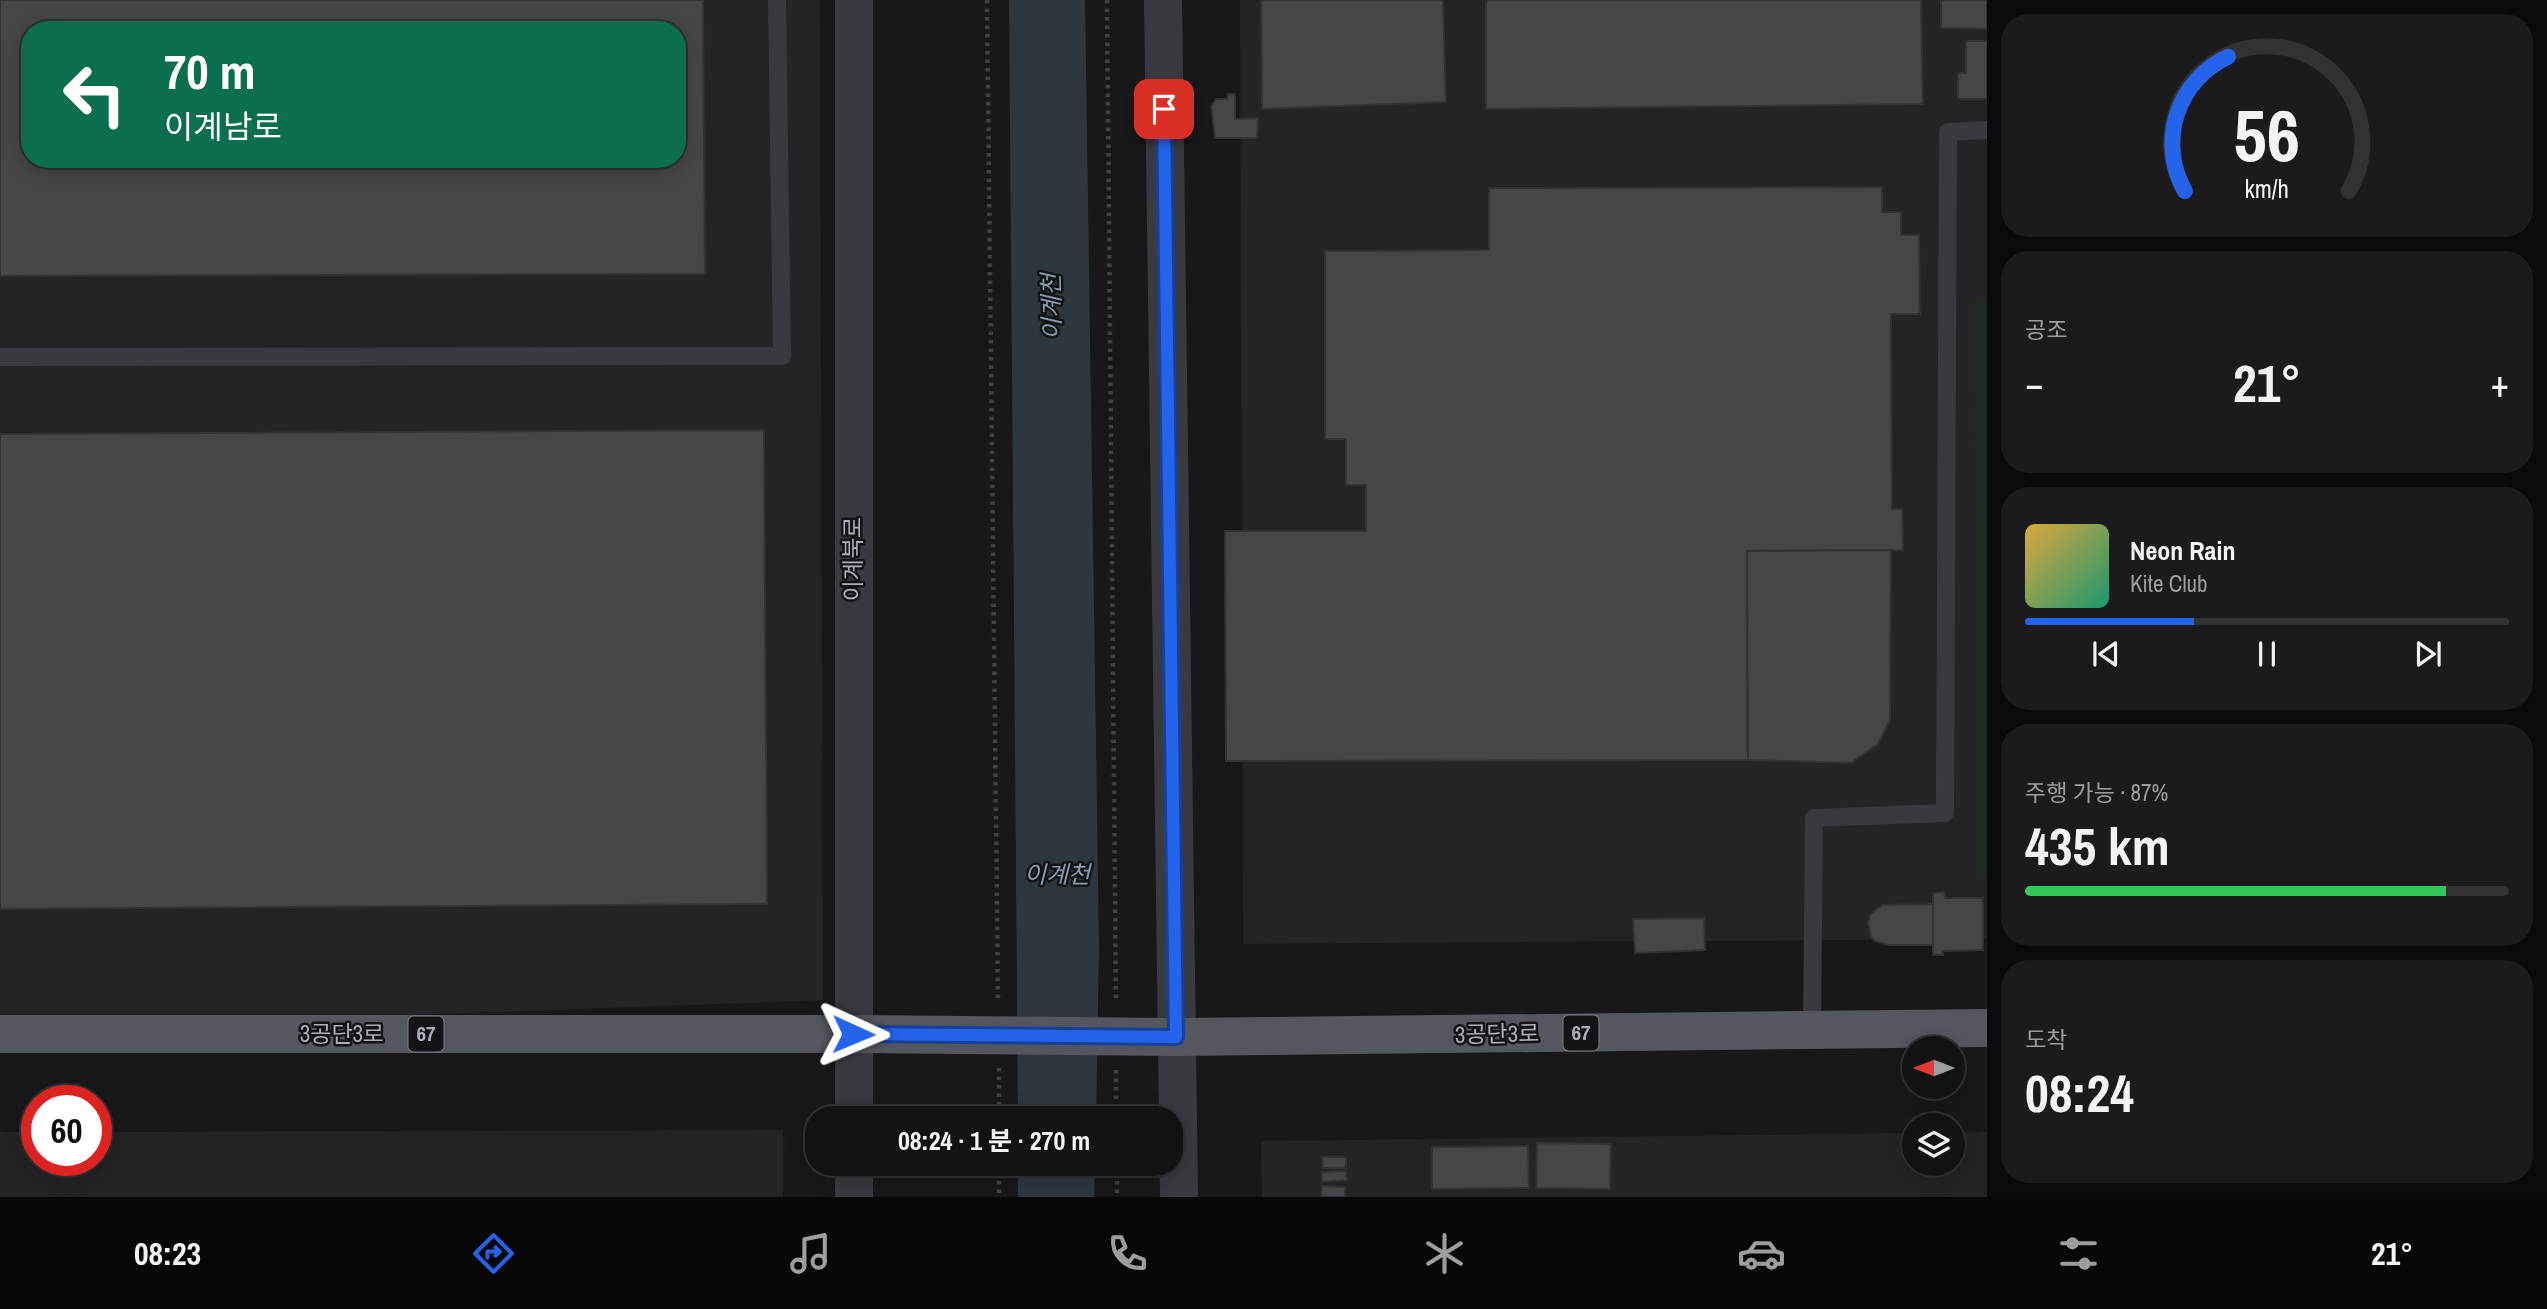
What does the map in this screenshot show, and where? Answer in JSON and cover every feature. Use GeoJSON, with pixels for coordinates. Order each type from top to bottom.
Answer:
{"type":"FeatureCollection","features":[{"type":"Feature","properties":{"kind":"main road","name":"3공단3로"},"geometry":{"type":"LineString","coordinates":[[1176,1037],[1987,1028]]}},
{"type":"Feature","properties":{"kind":"main road","name":"3공단3로"},"geometry":{"type":"LineString","coordinates":[[0,1034],[853,1034]]}},
{"type":"Feature","properties":{"kind":"main road","name":"67"},"geometry":{"type":"LineString","coordinates":[[853,1034],[1176,1037]]}},
{"type":"Feature","properties":{"kind":"street","name":"이계북로"},"geometry":{"type":"LineString","coordinates":[[854,0],[854,1106]]}},
{"type":"Feature","properties":{"kind":"street"},"geometry":{"type":"LineString","coordinates":[[1163,0],[1179,1197]]}},
{"type":"Feature","properties":{"kind":"street"},"geometry":{"type":"LineString","coordinates":[[854,1176],[854,1197]]}},
{"type":"Feature","properties":{"kind":"lane"},"geometry":{"type":"LineString","coordinates":[[0,357],[782,356],[776,0]]}},
{"type":"Feature","properties":{"kind":"lane"},"geometry":{"type":"LineString","coordinates":[[1812,1030],[1814,818],[1945,813],[1948,132],[1987,130]]}},
{"type":"Feature","properties":{"kind":"path"},"geometry":{"type":"LineString","coordinates":[[987,0],[999,1009]]}},
{"type":"Feature","properties":{"kind":"path"},"geometry":{"type":"LineString","coordinates":[[1107,0],[1116,891]]}},
{"type":"Feature","properties":{"kind":"path"},"geometry":{"type":"LineString","coordinates":[[999,1064],[999,1106]]}},
{"type":"Feature","properties":{"kind":"path"},"geometry":{"type":"LineString","coordinates":[[999,1176],[999,1197]]}},
{"type":"Feature","properties":{"kind":"path"},"geometry":{"type":"LineString","coordinates":[[1117,1176],[1117,1197]]}},
{"type":"Feature","properties":{"kind":"shaded area"},"geometry":{"type":"Polygon","coordinates":[[[0,0],[820,0],[823,1000],[0,1030],[0,0]]]}},
{"type":"Feature","properties":{"kind":"shaded area"},"geometry":{"type":"Polygon","coordinates":[[[1240,0],[1987,0],[1987,939],[1243,944],[1240,0]]]}},
{"type":"Feature","properties":{"kind":"shaded area"},"geometry":{"type":"Polygon","coordinates":[[[1973,300],[1987,301],[1987,875],[1977,875],[1973,300]]]}},
{"type":"Feature","properties":{"kind":"shaded area"},"geometry":{"type":"Polygon","coordinates":[[[783,1130],[783,1197],[0,1197],[0,1132],[21,1132],[21,1176],[112,1176],[112,1132],[783,1130]]]}},
{"type":"Feature","properties":{"kind":"shaded area"},"geometry":{"type":"Polygon","coordinates":[[[1987,1132],[1987,1197],[1262,1197],[1261,1141],[1902,1133],[1902,1176],[1965,1176],[1965,1133],[1987,1132]]]}},
{"type":"Feature","properties":{"kind":"water","name":"이계천"},"geometry":{"type":"Polygon","coordinates":[[[1009,0],[1085,0],[1099,947],[1096,1106],[1018,1106],[1009,0]]]}},
{"type":"Feature","properties":{"kind":"water"},"geometry":{"type":"Polygon","coordinates":[[[1018,1176],[1095,1176],[1094,1197],[1018,1197],[1018,1176]]]}},
{"type":"Feature","properties":{"kind":"building"},"geometry":{"type":"Polygon","coordinates":[[[0,0],[703,0],[705,274],[0,276],[0,0]]]}},
{"type":"Feature","properties":{"kind":"building"},"geometry":{"type":"Polygon","coordinates":[[[1261,0],[1443,0],[1446,102],[1262,109],[1261,0]]]}},
{"type":"Feature","properties":{"kind":"building"},"geometry":{"type":"Polygon","coordinates":[[[1486,0],[1921,0],[1923,104],[1486,109],[1486,0]]]}},
{"type":"Feature","properties":{"kind":"building"},"geometry":{"type":"Polygon","coordinates":[[[1941,0],[1987,0],[1987,29],[1941,28],[1941,0]]]}},
{"type":"Feature","properties":{"kind":"building"},"geometry":{"type":"Polygon","coordinates":[[[1966,41],[1987,41],[1987,99],[1958,99],[1958,73],[1966,73],[1966,41]]]}},
{"type":"Feature","properties":{"kind":"building"},"geometry":{"type":"Polygon","coordinates":[[[1228,94],[1235,94],[1235,119],[1258,118],[1257,138],[1215,138],[1211,106],[1216,99],[1227,99],[1228,94]]]}},
{"type":"Feature","properties":{"kind":"building"},"geometry":{"type":"Polygon","coordinates":[[[1882,187],[1882,212],[1901,212],[1901,235],[1919,235],[1920,314],[1891,314],[1892,509],[1902,509],[1903,550],[1747,551],[1748,760],[1226,761],[1225,531],[1366,531],[1366,485],[1346,485],[1346,439],[1325,439],[1325,251],[1489,250],[1489,188],[1882,187]]]}},
{"type":"Feature","properties":{"kind":"building"},"geometry":{"type":"Polygon","coordinates":[[[764,430],[767,904],[0,909],[0,434],[764,430]]]}},
{"type":"Feature","properties":{"kind":"building"},"geometry":{"type":"Polygon","coordinates":[[[1891,550],[1890,720],[1878,744],[1851,763],[1748,760],[1747,551],[1891,550]]]}},
{"type":"Feature","properties":{"kind":"building"},"geometry":{"type":"Polygon","coordinates":[[[1944,892],[1945,898],[1983,898],[1983,950],[1943,951],[1943,955],[1933,955],[1933,893],[1944,892]]]}},
{"type":"Feature","properties":{"kind":"building"},"geometry":{"type":"Polygon","coordinates":[[[1933,904],[1933,945],[1888,945],[1871,937],[1868,923],[1870,915],[1882,905],[1933,904]]]}},
{"type":"Feature","properties":{"kind":"building"},"geometry":{"type":"Polygon","coordinates":[[[1704,918],[1705,950],[1635,953],[1633,919],[1704,918]]]}},
{"type":"Feature","properties":{"kind":"building"},"geometry":{"type":"Polygon","coordinates":[[[1537,1143],[1611,1144],[1610,1189],[1536,1188],[1537,1143]]]}},
{"type":"Feature","properties":{"kind":"building"},"geometry":{"type":"Polygon","coordinates":[[[1528,1146],[1529,1188],[1432,1189],[1432,1147],[1528,1146]]]}},
{"type":"Feature","properties":{"kind":"building"},"geometry":{"type":"Polygon","coordinates":[[[1322,1157],[1346,1157],[1346,1168],[1323,1168],[1322,1157]]]}},
{"type":"Feature","properties":{"kind":"building"},"geometry":{"type":"Polygon","coordinates":[[[1346,1171],[1347,1180],[1322,1182],[1322,1172],[1346,1171]]]}},
{"type":"Feature","properties":{"kind":"building"},"geometry":{"type":"Polygon","coordinates":[[[1322,1186],[1345,1187],[1345,1197],[1321,1197],[1322,1186]]]}},
{"type":"Feature","properties":{"kind":"route"},"geometry":{"type":"LineString","coordinates":[[853,1034],[1176,1037],[1164,109]]}}]}
